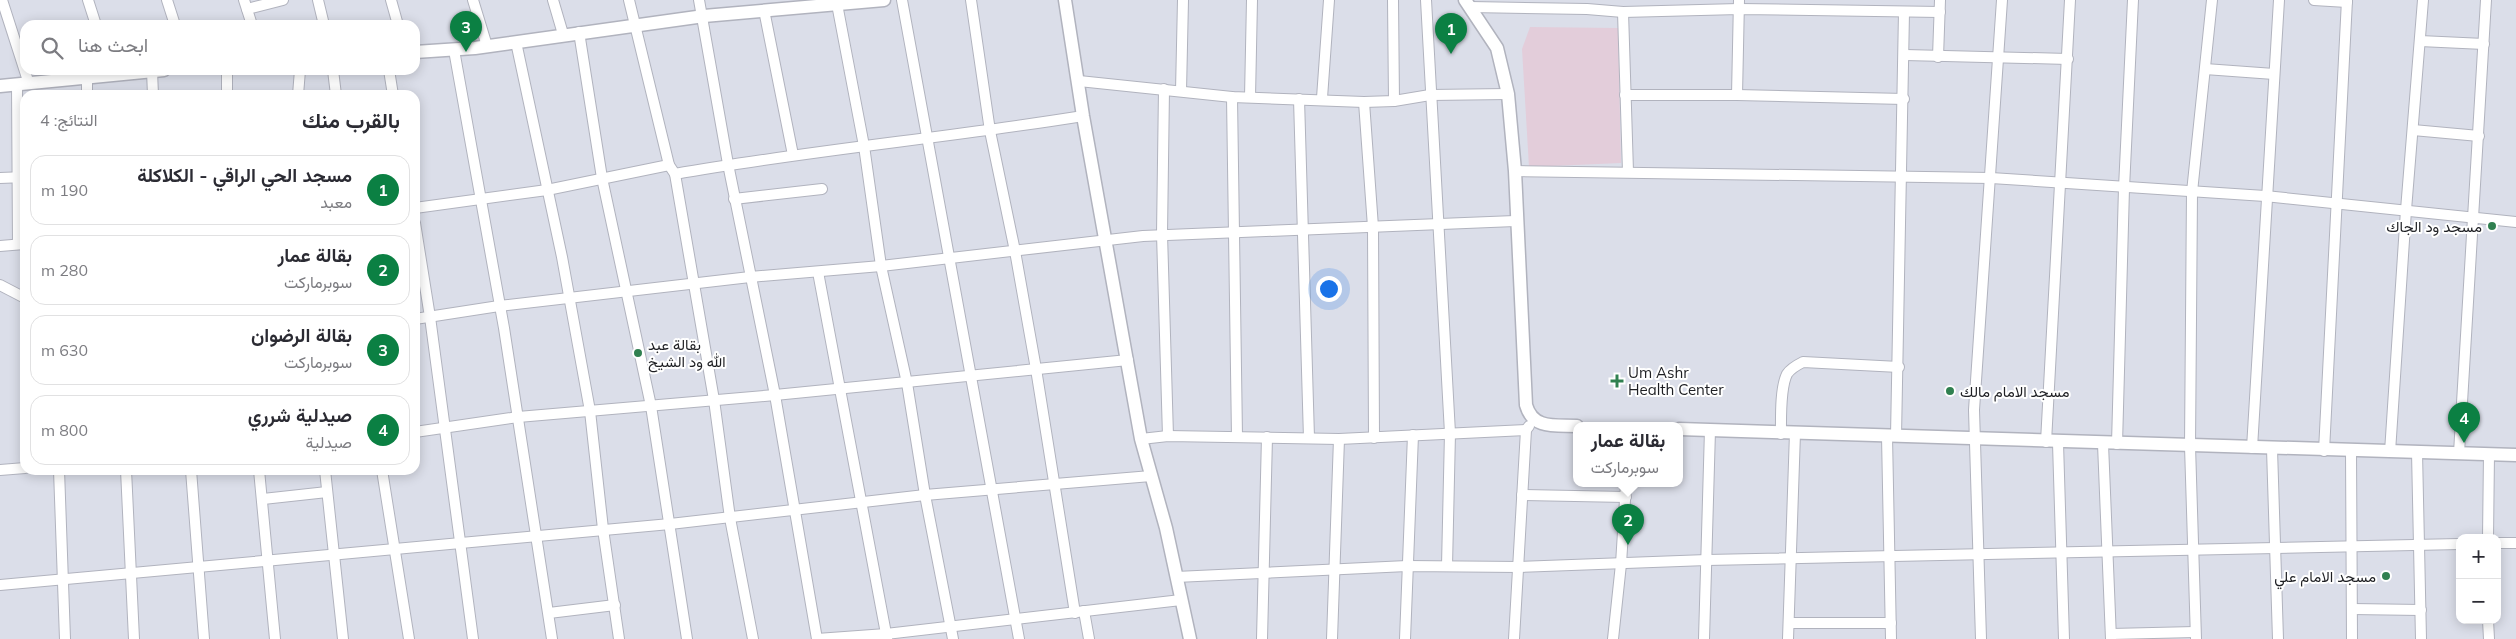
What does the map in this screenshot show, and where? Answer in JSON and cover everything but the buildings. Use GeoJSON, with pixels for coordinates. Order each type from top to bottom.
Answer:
{"type":"FeatureCollection","features":[{"type":"Feature","properties":{"kind":"street"},"geometry":{"type":"LineString","coordinates":[[2,0],[20,72]]}},
{"type":"Feature","properties":{"kind":"street"},"geometry":{"type":"LineString","coordinates":[[88,0],[94,20]]}},
{"type":"Feature","properties":{"kind":"street"},"geometry":{"type":"LineString","coordinates":[[167,0],[173,20]]}},
{"type":"Feature","properties":{"kind":"street"},"geometry":{"type":"LineString","coordinates":[[250,20],[246,5],[283,0]]}},
{"type":"Feature","properties":{"kind":"street"},"geometry":{"type":"LineString","coordinates":[[318,0],[323,20]]}},
{"type":"Feature","properties":{"kind":"street"},"geometry":{"type":"LineString","coordinates":[[391,0],[397,20]]}},
{"type":"Feature","properties":{"kind":"street"},"geometry":{"type":"LineString","coordinates":[[473,0],[487,46]]}},
{"type":"Feature","properties":{"kind":"street"},"geometry":{"type":"LineString","coordinates":[[553,0],[563,34]]}},
{"type":"Feature","properties":{"kind":"street"},"geometry":{"type":"LineString","coordinates":[[629,0],[672,170],[695,285],[714,400],[730,518],[753,639]]}},
{"type":"Feature","properties":{"kind":"street"},"geometry":{"type":"LineString","coordinates":[[699,0],[704,16],[734,199],[775,396],[817,639],[887,636],[951,626],[1181,600]]}},
{"type":"Feature","properties":{"kind":"street"},"geometry":{"type":"LineString","coordinates":[[420,52],[487,46],[635,24],[704,16],[884,0]]}},
{"type":"Feature","properties":{"kind":"street"},"geometry":{"type":"LineString","coordinates":[[902,0],[1019,639]]}},
{"type":"Feature","properties":{"kind":"street"},"geometry":{"type":"LineString","coordinates":[[971,0],[990,132],[1015,251],[1055,485],[1079,612],[1089,639]]}},
{"type":"Feature","properties":{"kind":"street"},"geometry":{"type":"LineString","coordinates":[[1065,0],[1083,116],[1107,241],[1141,440],[1166,528],[1190,639]]}},
{"type":"Feature","properties":{"kind":"street"},"geometry":{"type":"LineString","coordinates":[[1181,91],[1183,0]]}},
{"type":"Feature","properties":{"kind":"street"},"geometry":{"type":"LineString","coordinates":[[1250,97],[1252,0]]}},
{"type":"Feature","properties":{"kind":"street"},"geometry":{"type":"LineString","coordinates":[[1322,98],[1329,0]]}},
{"type":"Feature","properties":{"kind":"street"},"geometry":{"type":"LineString","coordinates":[[1393,0],[1394,101]]}},
{"type":"Feature","properties":{"kind":"street"},"geometry":{"type":"LineString","coordinates":[[1426,0],[1430,95],[1440,222],[1450,433],[1447,566]]}},
{"type":"Feature","properties":{"kind":"street"},"geometry":{"type":"LineString","coordinates":[[1938,57],[1940,0]]}},
{"type":"Feature","properties":{"kind":"street"},"geometry":{"type":"LineString","coordinates":[[1981,639],[1973,440],[2002,0]]}},
{"type":"Feature","properties":{"kind":"street"},"geometry":{"type":"LineString","coordinates":[[2064,639],[2062,553],[2052,442],[2059,182],[2068,59],[2070,0]]}},
{"type":"Feature","properties":{"kind":"street"},"geometry":{"type":"LineString","coordinates":[[2117,444],[2124,188],[2133,0]]}},
{"type":"Feature","properties":{"kind":"street"},"geometry":{"type":"LineString","coordinates":[[2103,444],[2111,637],[2196,636],[2190,446],[2192,192],[2212,0]]}},
{"type":"Feature","properties":{"kind":"street"},"geometry":{"type":"LineString","coordinates":[[2252,448],[2265,196],[2279,0]]}},
{"type":"Feature","properties":{"kind":"street"},"geometry":{"type":"LineString","coordinates":[[2314,0],[2347,1],[2335,202],[2324,451]]}},
{"type":"Feature","properties":{"kind":"street"},"geometry":{"type":"LineString","coordinates":[[2390,452],[2406,210],[2423,0]]}},
{"type":"Feature","properties":{"kind":"street"},"geometry":{"type":"LineString","coordinates":[[2459,453],[2486,0]]}},
{"type":"Feature","properties":{"kind":"street"},"geometry":{"type":"LineString","coordinates":[[1468,3],[1587,5],[1623,12],[1660,5],[1739,4],[1940,12]]}},
{"type":"Feature","properties":{"kind":"street"},"geometry":{"type":"LineString","coordinates":[[1468,3],[1497,48],[1508,94],[1514,171],[1515,221],[1526,405],[1529,425],[1522,495],[1514,639]]}},
{"type":"Feature","properties":{"kind":"street"},"geometry":{"type":"LineString","coordinates":[[837,4],[864,146],[881,266],[907,383],[953,639]]}},
{"type":"Feature","properties":{"kind":"street"},"geometry":{"type":"LineString","coordinates":[[1737,94],[1739,4]]}},
{"type":"Feature","properties":{"kind":"street"},"geometry":{"type":"LineString","coordinates":[[764,10],[793,155]]}},
{"type":"Feature","properties":{"kind":"street"},"geometry":{"type":"LineString","coordinates":[[1623,12],[1628,172]]}},
{"type":"Feature","properties":{"kind":"street"},"geometry":{"type":"LineString","coordinates":[[1891,639],[1889,557],[1892,436],[1899,367],[1905,55],[1904,12]]}},
{"type":"Feature","properties":{"kind":"street"},"geometry":{"type":"LineString","coordinates":[[579,32],[602,178],[651,406],[687,639]]}},
{"type":"Feature","properties":{"kind":"street"},"geometry":{"type":"LineString","coordinates":[[2420,41],[2484,44]]}},
{"type":"Feature","properties":{"kind":"street"},"geometry":{"type":"LineString","coordinates":[[516,42],[570,299],[590,410],[603,529],[619,639]]}},
{"type":"Feature","properties":{"kind":"street"},"geometry":{"type":"LineString","coordinates":[[454,50],[518,417],[552,639]]}},
{"type":"Feature","properties":{"kind":"street"},"geometry":{"type":"LineString","coordinates":[[1905,55],[1998,59],[2068,59]]}},
{"type":"Feature","properties":{"kind":"street"},"geometry":{"type":"LineString","coordinates":[[2205,69],[2274,74]]}},
{"type":"Feature","properties":{"kind":"street"},"geometry":{"type":"LineString","coordinates":[[21,75],[23,90]]}},
{"type":"Feature","properties":{"kind":"street"},"geometry":{"type":"LineString","coordinates":[[0,86],[87,79],[103,75]]}},
{"type":"Feature","properties":{"kind":"street"},"geometry":{"type":"LineString","coordinates":[[154,90],[157,75]]}},
{"type":"Feature","properties":{"kind":"street"},"geometry":{"type":"LineString","coordinates":[[227,75],[227,90]]}},
{"type":"Feature","properties":{"kind":"street"},"geometry":{"type":"LineString","coordinates":[[298,90],[300,75]]}},
{"type":"Feature","properties":{"kind":"street"},"geometry":{"type":"LineString","coordinates":[[334,75],[336,90]]}},
{"type":"Feature","properties":{"kind":"street"},"geometry":{"type":"LineString","coordinates":[[390,75],[392,90]]}},
{"type":"Feature","properties":{"kind":"street"},"geometry":{"type":"LineString","coordinates":[[87,79],[87,90]]}},
{"type":"Feature","properties":{"kind":"street"},"geometry":{"type":"LineString","coordinates":[[1079,81],[1232,96],[1299,99],[1322,98],[1364,102],[1394,101],[1430,95],[1508,94]]}},
{"type":"Feature","properties":{"kind":"street"},"geometry":{"type":"LineString","coordinates":[[1164,89],[1162,234],[1168,436]]}},
{"type":"Feature","properties":{"kind":"street"},"geometry":{"type":"LineString","coordinates":[[1625,95],[1737,94],[1904,99]]}},
{"type":"Feature","properties":{"kind":"street"},"geometry":{"type":"LineString","coordinates":[[1232,96],[1237,437]]}},
{"type":"Feature","properties":{"kind":"street"},"geometry":{"type":"LineString","coordinates":[[1299,99],[1309,438]]}},
{"type":"Feature","properties":{"kind":"street"},"geometry":{"type":"LineString","coordinates":[[1364,102],[1373,227],[1374,438]]}},
{"type":"Feature","properties":{"kind":"street"},"geometry":{"type":"LineString","coordinates":[[420,207],[547,190],[602,178],[728,164],[926,138],[990,132],[1083,116]]}},
{"type":"Feature","properties":{"kind":"street"},"geometry":{"type":"LineString","coordinates":[[2413,130],[2479,136]]}},
{"type":"Feature","properties":{"kind":"street"},"geometry":{"type":"LineString","coordinates":[[1514,171],[1991,178],[2265,196],[2516,222]]}},
{"type":"Feature","properties":{"kind":"street"},"geometry":{"type":"LineString","coordinates":[[0,178],[20,177]]}},
{"type":"Feature","properties":{"kind":"street"},"geometry":{"type":"LineString","coordinates":[[734,199],[822,189]]}},
{"type":"Feature","properties":{"kind":"street"},"geometry":{"type":"LineString","coordinates":[[420,318],[499,306],[695,285],[750,277],[881,266],[1162,234],[1303,231],[1440,222],[1515,221]]}},
{"type":"Feature","properties":{"kind":"street"},"geometry":{"type":"LineString","coordinates":[[0,246],[20,244]]}},
{"type":"Feature","properties":{"kind":"street"},"geometry":{"type":"LineString","coordinates":[[420,254],[473,639]]}},
{"type":"Feature","properties":{"kind":"street"},"geometry":{"type":"LineString","coordinates":[[818,272],[887,636]]}},
{"type":"Feature","properties":{"kind":"street"},"geometry":{"type":"LineString","coordinates":[[0,285],[20,295]]}},
{"type":"Feature","properties":{"kind":"street"},"geometry":{"type":"LineString","coordinates":[[420,431],[518,417],[775,396],[840,388],[907,383],[972,374],[1128,360]]}},
{"type":"Feature","properties":{"kind":"street"},"geometry":{"type":"LineString","coordinates":[[1781,434],[1784,387],[1787,375],[1793,368],[1803,362],[1899,367]]}},
{"type":"Feature","properties":{"kind":"street"},"geometry":{"type":"LineString","coordinates":[[1141,440],[1168,436],[1374,438],[1545,424],[1573,426]]}},
{"type":"Feature","properties":{"kind":"street"},"geometry":{"type":"LineString","coordinates":[[1683,429],[1781,434],[2324,451],[2516,455]]}},
{"type":"Feature","properties":{"kind":"street"},"geometry":{"type":"LineString","coordinates":[[1704,639],[1710,430]]}},
{"type":"Feature","properties":{"kind":"street"},"geometry":{"type":"LineString","coordinates":[[1788,639],[1795,433]]}},
{"type":"Feature","properties":{"kind":"street"},"geometry":{"type":"LineString","coordinates":[[1405,639],[1413,435]]}},
{"type":"Feature","properties":{"kind":"street"},"geometry":{"type":"LineString","coordinates":[[1262,639],[1267,438]]}},
{"type":"Feature","properties":{"kind":"street"},"geometry":{"type":"LineString","coordinates":[[1332,639],[1339,439]]}},
{"type":"Feature","properties":{"kind":"street"},"geometry":{"type":"LineString","coordinates":[[2272,449],[2278,639]]}},
{"type":"Feature","properties":{"kind":"street"},"geometry":{"type":"LineString","coordinates":[[2351,451],[2352,639]]}},
{"type":"Feature","properties":{"kind":"street"},"geometry":{"type":"LineString","coordinates":[[2417,452],[2421,639]]}},
{"type":"Feature","properties":{"kind":"street"},"geometry":{"type":"LineString","coordinates":[[2488,534],[2489,454]]}},
{"type":"Feature","properties":{"kind":"street"},"geometry":{"type":"LineString","coordinates":[[0,470],[20,468]]}},
{"type":"Feature","properties":{"kind":"street"},"geometry":{"type":"LineString","coordinates":[[59,475],[65,639]]}},
{"type":"Feature","properties":{"kind":"street"},"geometry":{"type":"LineString","coordinates":[[126,475],[134,639]]}},
{"type":"Feature","properties":{"kind":"street"},"geometry":{"type":"LineString","coordinates":[[191,475],[204,639]]}},
{"type":"Feature","properties":{"kind":"street"},"geometry":{"type":"LineString","coordinates":[[260,475],[275,639]]}},
{"type":"Feature","properties":{"kind":"street"},"geometry":{"type":"LineString","coordinates":[[325,475],[343,639]]}},
{"type":"Feature","properties":{"kind":"street"},"geometry":{"type":"LineString","coordinates":[[383,475],[409,639]]}},
{"type":"Feature","properties":{"kind":"street"},"geometry":{"type":"LineString","coordinates":[[0,584],[131,574],[670,524],[796,512],[926,495],[1152,476]]}},
{"type":"Feature","properties":{"kind":"street"},"geometry":{"type":"LineString","coordinates":[[1613,639],[1621,564],[1626,487]]}},
{"type":"Feature","properties":{"kind":"street"},"geometry":{"type":"LineString","coordinates":[[263,499],[327,492]]}},
{"type":"Feature","properties":{"kind":"street"},"geometry":{"type":"LineString","coordinates":[[1522,495],[1626,496]]}},
{"type":"Feature","properties":{"kind":"street"},"geometry":{"type":"LineString","coordinates":[[2501,543],[2516,543]]}},
{"type":"Feature","properties":{"kind":"street"},"geometry":{"type":"LineString","coordinates":[[1176,577],[1407,566],[1518,567],[1707,560],[2456,544]]}},
{"type":"Feature","properties":{"kind":"street"},"geometry":{"type":"LineString","coordinates":[[549,613],[615,605]]}},
{"type":"Feature","properties":{"kind":"street"},"geometry":{"type":"LineString","coordinates":[[2352,609],[2421,610]]}},
{"type":"Feature","properties":{"kind":"street"},"geometry":{"type":"LineString","coordinates":[[1789,623],[1890,623]]}},
{"type":"Feature","properties":{"kind":"street"},"geometry":{"type":"LineString","coordinates":[[2488,624],[2489,639]]}},
{"type":"Feature","properties":{"kind":"shaded area"},"geometry":{"type":"Polygon","coordinates":[[[1530,27],[1618,28],[1621,163],[1529,167],[1522,49],[1530,27]]]}},
{"type":"Feature","properties":{"kind":"place","name":"بقالة الرضوان"},"geometry":{"type":"Point","coordinates":[466,52]}},
{"type":"Feature","properties":{"kind":"place","name":"مسجد الحي الراقي - الكلاكلة"},"geometry":{"type":"Point","coordinates":[1451,54]}},
{"type":"Feature","properties":{"kind":"place","name":"مسجد ود الجاك"},"geometry":{"type":"Point","coordinates":[2492,226]}},
{"type":"Feature","properties":{"kind":"place","name":"بقالة عبد الله ود الشيخ"},"geometry":{"type":"Point","coordinates":[638,353]}},
{"type":"Feature","properties":{"kind":"place","name":"Um Ashr Health Center"},"geometry":{"type":"Point","coordinates":[1617,381]}},
{"type":"Feature","properties":{"kind":"place","name":"مسجد الامام مالك"},"geometry":{"type":"Point","coordinates":[1950,391]}},
{"type":"Feature","properties":{"kind":"place","name":"صيدلية شرري"},"geometry":{"type":"Point","coordinates":[2464,443]}},
{"type":"Feature","properties":{"kind":"place","name":"بقالة عمار"},"geometry":{"type":"Point","coordinates":[1628,545]}},
{"type":"Feature","properties":{"kind":"place","name":"مسجد الامام علي"},"geometry":{"type":"Point","coordinates":[2386,576]}}]}
